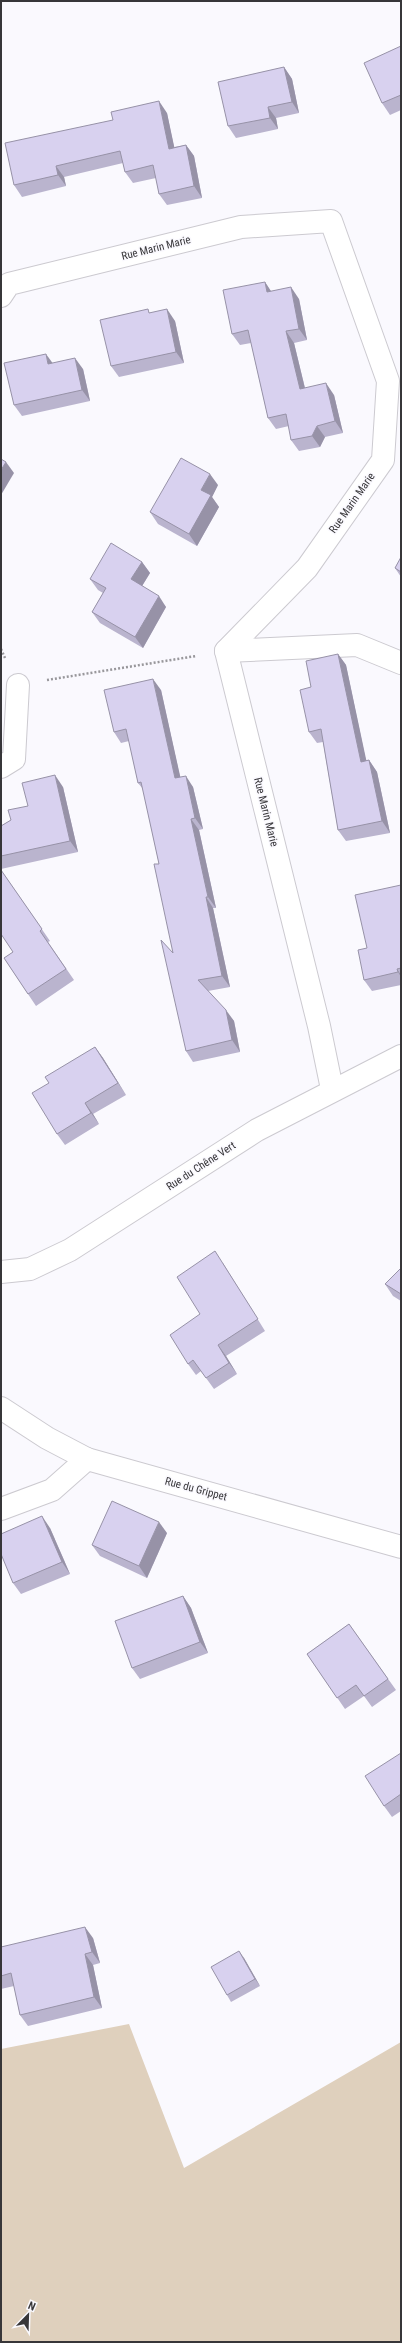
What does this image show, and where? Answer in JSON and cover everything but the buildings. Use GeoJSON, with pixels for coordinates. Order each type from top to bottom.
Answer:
{"type":"FeatureCollection","features":[{"type":"Feature","properties":{"kind":"street","name":"Rue Marin Marie"},"geometry":{"type":"LineString","coordinates":[[1,296],[9,284],[241,227],[331,221],[388,381],[383,460],[307,568],[226,651],[321,1033],[332,1089]]}},
{"type":"Feature","properties":{"kind":"street"},"geometry":{"type":"LineString","coordinates":[[226,651],[357,645],[401,663]]}},
{"type":"Feature","properties":{"kind":"street"},"geometry":{"type":"LineString","coordinates":[[1,767],[14,759],[18,685]]}},
{"type":"Feature","properties":{"kind":"street","name":"Rue du Chêne Vert"},"geometry":{"type":"LineString","coordinates":[[1,1272],[30,1269],[70,1250],[257,1130],[332,1089],[401,1056]]}},
{"type":"Feature","properties":{"kind":"street","name":"Rue du Grippet"},"geometry":{"type":"LineString","coordinates":[[1,1408],[47,1438],[87,1458],[401,1547]]}},
{"type":"Feature","properties":{"kind":"street"},"geometry":{"type":"LineString","coordinates":[[1,1509],[52,1490],[87,1458]]}},
{"type":"Feature","properties":{"kind":"path"},"geometry":{"type":"LineString","coordinates":[[18,685],[226,651]]}},
{"type":"Feature","properties":{"kind":"shaded area"},"geometry":{"type":"Polygon","coordinates":[[[129,2024],[184,2168],[401,2042],[401,2342],[1,2342],[1,2049],[129,2024]]]}}]}
